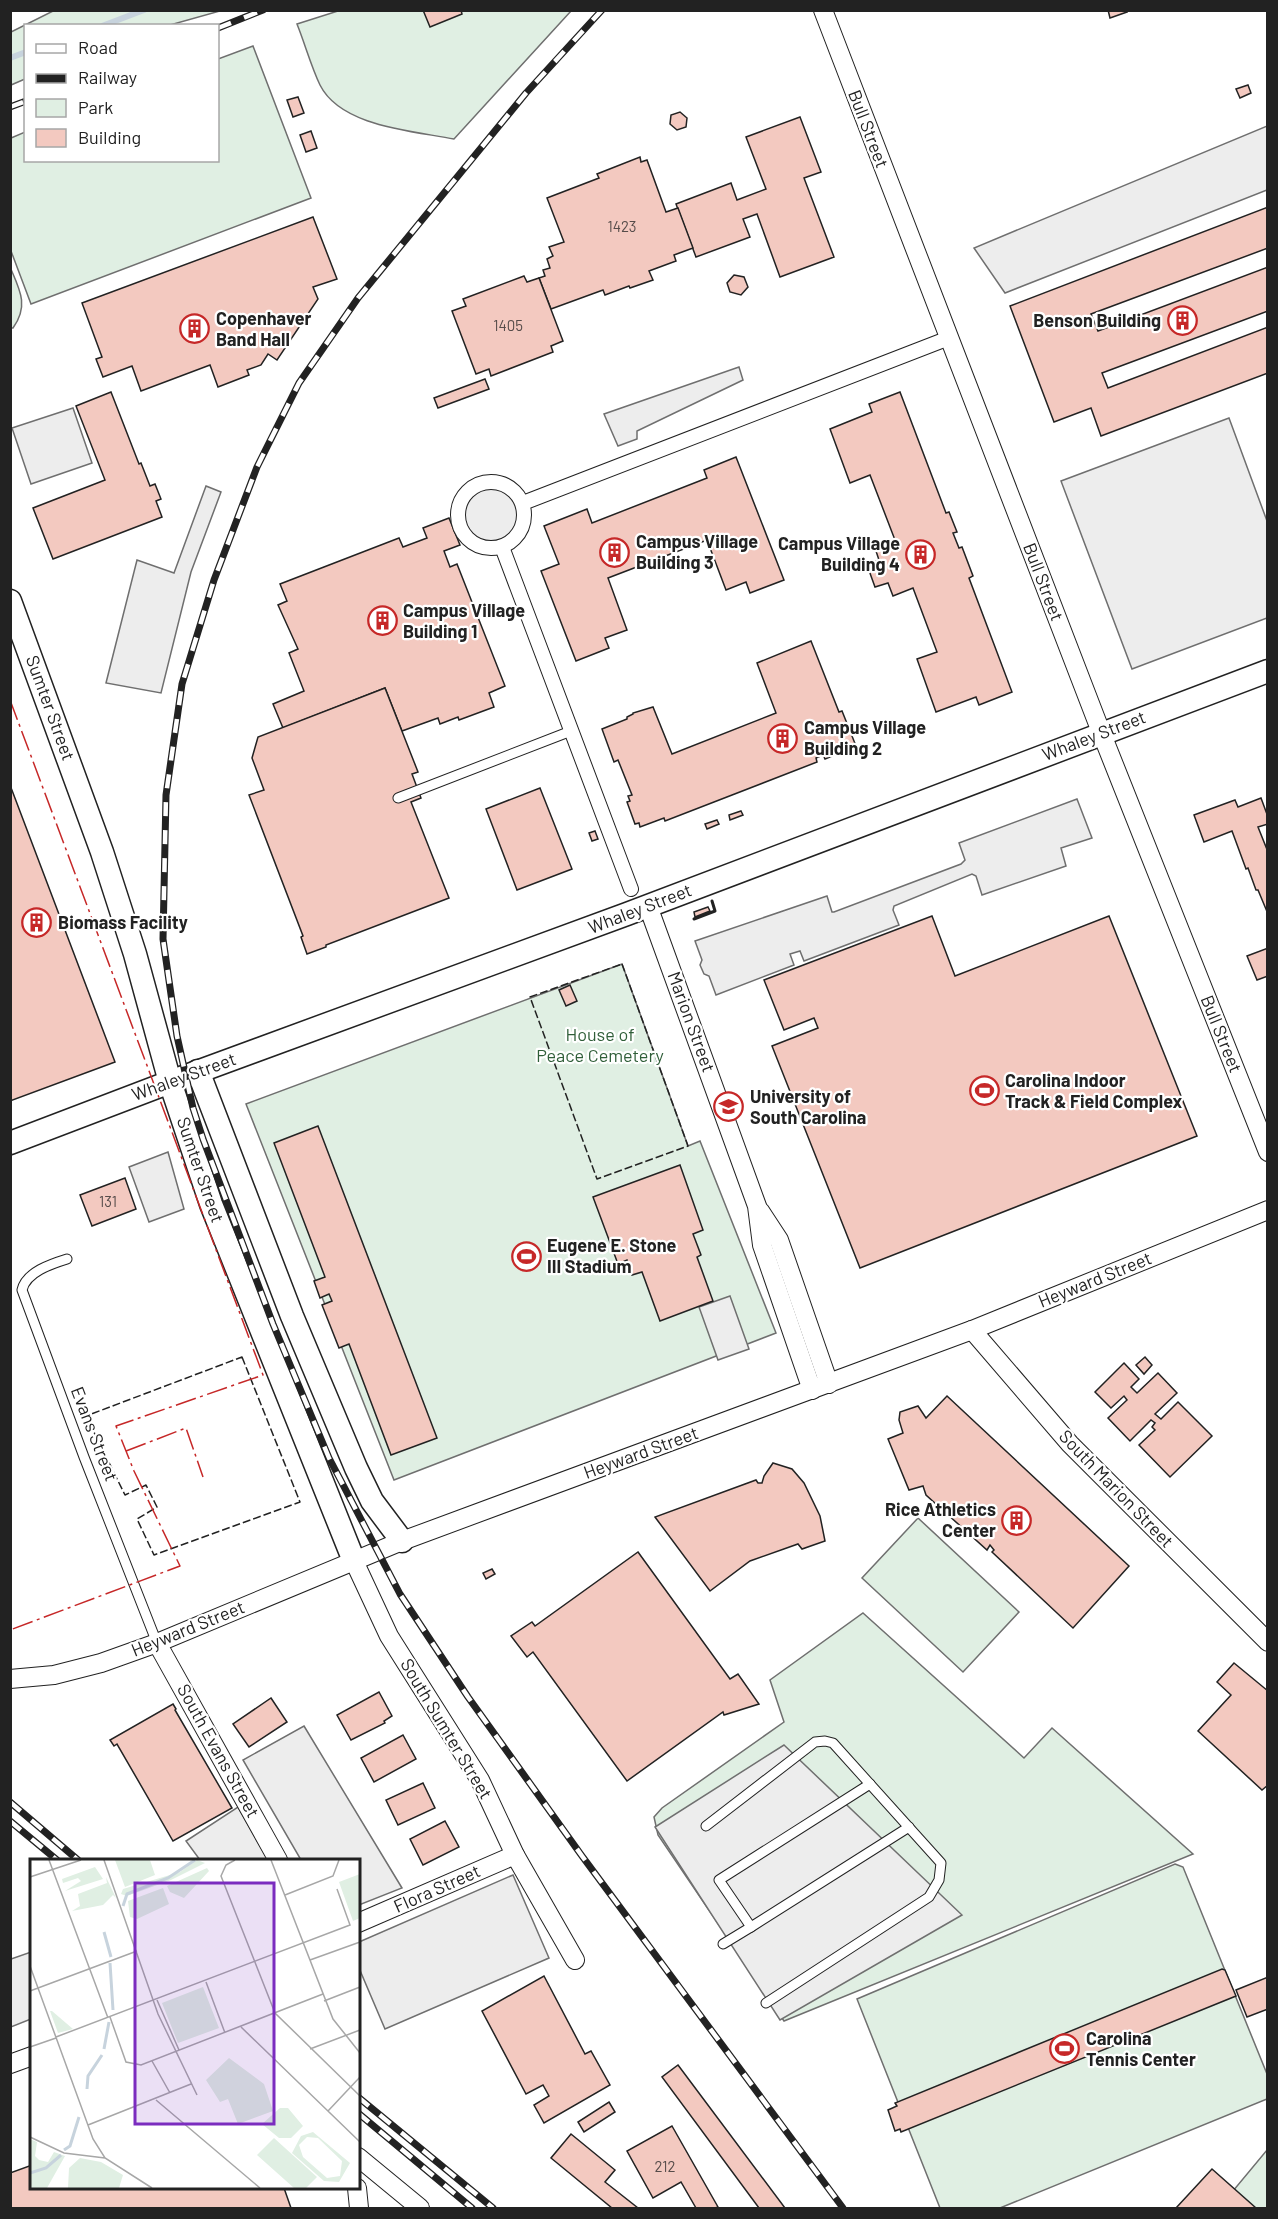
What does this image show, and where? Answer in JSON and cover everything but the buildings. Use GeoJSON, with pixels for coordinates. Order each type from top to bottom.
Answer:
{"type":"FeatureCollection","features":[{"type":"Feature","properties":{"kind":"street","name":"Bull Street"},"geometry":{"type":"LineString","coordinates":[[823,10],[1101,732],[1268,1152]]}},
{"type":"Feature","properties":{"kind":"street"},"geometry":{"type":"LineString","coordinates":[[523,503],[949,338]]}},
{"type":"Feature","properties":{"kind":"street"},"geometry":{"type":"LineString","coordinates":[[498,482],[517,493],[523,503],[522,529],[517,537],[502,547],[480,546],[470,541],[463,532],[458,511],[461,501],[477,485],[498,482]]}},
{"type":"Feature","properties":{"kind":"street"},"geometry":{"type":"LineString","coordinates":[[502,547],[631,889]]}},
{"type":"Feature","properties":{"kind":"street","name":"Sumter Street"},"geometry":{"type":"LineString","coordinates":[[10,601],[15,624],[102,852],[135,954],[170,1082],[211,1204],[354,1561]]}},
{"type":"Feature","properties":{"kind":"street","name":"Whaley Street"},"geometry":{"type":"LineString","coordinates":[[10,1143],[198,1071],[409,996],[1268,670]]}},
{"type":"Feature","properties":{"kind":"street","name":"Marion Street"},"geometry":{"type":"LineString","coordinates":[[648,906],[757,1206],[762,1245],[820,1387]]}},
{"type":"Feature","properties":{"kind":"street","name":"Sumter Street"},"geometry":{"type":"LineString","coordinates":[[198,1071],[292,1316],[356,1468],[372,1501],[402,1541]]}},
{"type":"Feature","properties":{"kind":"street","name":"Heyward Street"},"geometry":{"type":"LineString","coordinates":[[10,1678],[54,1675],[101,1663],[402,1541],[972,1330],[1268,1210]]}},
{"type":"Feature","properties":{"kind":"street","name":"South Marion Street"},"geometry":{"type":"LineString","coordinates":[[972,1330],[1070,1444],[1268,1642]]}},
{"type":"Feature","properties":{"kind":"street","name":"South Sumter Street"},"geometry":{"type":"LineString","coordinates":[[354,1561],[388,1636],[480,1780],[515,1855],[575,1960]]}},
{"type":"Feature","properties":{"kind":"street","name":"South Evans Street"},"geometry":{"type":"LineString","coordinates":[[157,1642],[277,1859]]}},
{"type":"Feature","properties":{"kind":"street","name":"Flora Street"},"geometry":{"type":"LineString","coordinates":[[360,1922],[515,1855]]}},
{"type":"Feature","properties":{"kind":"street"},"geometry":{"type":"LineString","coordinates":[[10,2064],[30,2057]]}},
{"type":"Feature","properties":{"kind":"street"},"geometry":{"type":"LineString","coordinates":[[360,2159],[420,2208]]}},
{"type":"Feature","properties":{"kind":"street"},"geometry":{"type":"LineString","coordinates":[[357,2189],[359,2208]]}},
{"type":"Feature","properties":{"kind":"lane"},"geometry":{"type":"LineString","coordinates":[[398,798],[571,730]]}},
{"type":"Feature","properties":{"kind":"lane","name":"Evans Street"},"geometry":{"type":"LineString","coordinates":[[67,1259],[43,1268],[26,1281],[22,1290],[84,1457],[157,1642]]}},
{"type":"Feature","properties":{"kind":"lane"},"geometry":{"type":"LineString","coordinates":[[706,1826],[815,1742],[825,1741],[833,1743],[941,1863],[939,1880],[929,1897],[766,2003]]}},
{"type":"Feature","properties":{"kind":"lane"},"geometry":{"type":"LineString","coordinates":[[751,1927],[719,1880],[870,1784]]}},
{"type":"Feature","properties":{"kind":"lane"},"geometry":{"type":"LineString","coordinates":[[723,1944],[909,1827]]}},
{"type":"Feature","properties":{"kind":"green space"},"geometry":{"type":"Polygon","coordinates":[[[55,10],[220,10],[174,24],[27,24],[55,10]]]}},
{"type":"Feature","properties":{"kind":"green space"},"geometry":{"type":"Polygon","coordinates":[[[341,10],[571,11],[454,139],[380,125],[344,110],[330,99],[320,85],[297,24],[341,10]]]}},
{"type":"Feature","properties":{"kind":"green space"},"geometry":{"type":"Polygon","coordinates":[[[24,26],[24,79],[11,85],[11,32],[24,26]]]}},
{"type":"Feature","properties":{"kind":"green space"},"geometry":{"type":"Polygon","coordinates":[[[253,46],[311,198],[31,304],[11,251],[11,138],[24,132],[24,162],[219,162],[219,59],[253,46]]]}},
{"type":"Feature","properties":{"kind":"green space"},"geometry":{"type":"Polygon","coordinates":[[[10,267],[20,291],[22,305],[13,328],[11,328],[10,267]]]}},
{"type":"Feature","properties":{"kind":"green space","name":"Eugene E. Stone III Stadium"},"geometry":{"type":"Polygon","coordinates":[[[622,964],[688,1146],[700,1141],[776,1333],[394,1480],[246,1104],[622,964]]]}},
{"type":"Feature","properties":{"kind":"green space"},"geometry":{"type":"Polygon","coordinates":[[[918,1518],[1019,1612],[963,1672],[862,1578],[918,1518]]]}},
{"type":"Feature","properties":{"kind":"green space"},"geometry":{"type":"Polygon","coordinates":[[[863,1613],[1024,1758],[1052,1728],[1193,1854],[784,2021],[658,1835],[654,1817],[662,1808],[784,1722],[770,1680],[863,1613]]]}},
{"type":"Feature","properties":{"kind":"green space"},"geometry":{"type":"Polygon","coordinates":[[[1175,1864],[1183,1867],[1267,2074],[1267,2099],[1000,2208],[940,2208],[857,1999],[1175,1864]]]}},
{"type":"Feature","properties":{"kind":"green space"},"geometry":{"type":"Polygon","coordinates":[[[1267,2150],[1267,2208],[1179,2208],[1211,2172],[1233,2191],[1267,2150]]]}},
{"type":"Feature","properties":{"kind":"shaded area"},"geometry":{"type":"Polygon","coordinates":[[[1267,126],[1267,190],[1005,293],[974,248],[1267,126]]]}},
{"type":"Feature","properties":{"kind":"shaded area"},"geometry":{"type":"Polygon","coordinates":[[[739,367],[743,380],[637,431],[637,439],[618,446],[604,414],[739,367]]]}},
{"type":"Feature","properties":{"kind":"shaded area"},"geometry":{"type":"Polygon","coordinates":[[[73,408],[92,463],[31,484],[12,428],[73,408]]]}},
{"type":"Feature","properties":{"kind":"shaded area"},"geometry":{"type":"Polygon","coordinates":[[[1229,418],[1267,521],[1267,618],[1132,669],[1061,481],[1229,418]]]}},
{"type":"Feature","properties":{"kind":"shaded area"},"geometry":{"type":"Polygon","coordinates":[[[491,482],[504,484],[519,497],[524,515],[522,528],[509,543],[491,548],[478,546],[463,533],[458,515],[460,502],[473,487],[491,482]]]}},
{"type":"Feature","properties":{"kind":"shaded area"},"geometry":{"type":"Polygon","coordinates":[[[206,486],[221,492],[191,572],[161,693],[106,683],[137,560],[174,573],[206,486]]]}},
{"type":"Feature","properties":{"kind":"shaded area"},"geometry":{"type":"Polygon","coordinates":[[[1077,799],[1092,838],[1061,848],[1066,866],[982,895],[976,876],[972,874],[894,906],[893,910],[899,925],[804,961],[800,951],[790,954],[794,965],[716,995],[709,976],[704,974],[695,941],[827,896],[832,912],[834,912],[961,864],[965,860],[959,843],[1077,799]]]}},
{"type":"Feature","properties":{"kind":"shaded area"},"geometry":{"type":"Polygon","coordinates":[[[168,1152],[184,1209],[149,1222],[129,1167],[168,1152]]]}},
{"type":"Feature","properties":{"kind":"shaded area"},"geometry":{"type":"Polygon","coordinates":[[[730,1296],[749,1349],[718,1360],[699,1307],[730,1296]]]}},
{"type":"Feature","properties":{"kind":"shaded area"},"geometry":{"type":"Polygon","coordinates":[[[304,1726],[402,1888],[360,1905],[360,1859],[300,1859],[243,1760],[304,1726]]]}},
{"type":"Feature","properties":{"kind":"shaded area"},"geometry":{"type":"Polygon","coordinates":[[[784,1745],[962,1915],[780,2020],[655,1827],[784,1745]]]}},
{"type":"Feature","properties":{"kind":"shaded area"},"geometry":{"type":"Polygon","coordinates":[[[238,1807],[267,1859],[199,1859],[186,1841],[238,1807]]]}},
{"type":"Feature","properties":{"kind":"shaded area"},"geometry":{"type":"Polygon","coordinates":[[[513,1875],[549,1958],[385,2029],[360,1970],[360,1942],[513,1875]]]}},
{"type":"Feature","properties":{"kind":"shaded area"},"geometry":{"type":"Polygon","coordinates":[[[30,1952],[30,2019],[11,2027],[11,1959],[30,1952]]]}},
{"type":"Feature","properties":{"kind":"waterway"},"geometry":{"type":"LineString","coordinates":[[107,24],[144,10]]}},
{"type":"Feature","properties":{"kind":"waterway"},"geometry":{"type":"LineString","coordinates":[[10,58],[24,53]]}},
{"type":"Feature","properties":{"kind":"railway"},"geometry":{"type":"LineString","coordinates":[[219,28],[263,10]]}},
{"type":"Feature","properties":{"kind":"railway"},"geometry":{"type":"LineString","coordinates":[[602,10],[526,93],[358,298],[299,383],[257,467],[214,580],[182,684],[166,795],[163,939],[177,1036],[193,1108],[203,1139],[273,1324],[329,1458],[400,1594],[468,1697],[582,1856],[843,2208]]}},
{"type":"Feature","properties":{"kind":"railway"},"geometry":{"type":"LineString","coordinates":[[10,107],[24,102]]}},
{"type":"Feature","properties":{"kind":"railway"},"geometry":{"type":"LineString","coordinates":[[10,1802],[77,1859]]}},
{"type":"Feature","properties":{"kind":"railway"},"geometry":{"type":"LineString","coordinates":[[10,1821],[56,1859]]}},
{"type":"Feature","properties":{"kind":"railway"},"geometry":{"type":"LineString","coordinates":[[360,2099],[493,2208]]}},
{"type":"Feature","properties":{"kind":"railway"},"geometry":{"type":"LineString","coordinates":[[360,2115],[472,2208]]}},
{"type":"Feature","properties":{"kind":"fence"},"geometry":{"type":"LineString","coordinates":[[622,964],[688,1146],[597,1179],[530,997],[622,964]]}},
{"type":"Feature","properties":{"kind":"fence"},"geometry":{"type":"LineString","coordinates":[[242,1357],[300,1502],[154,1555],[137,1519],[157,1507],[146,1485],[125,1495],[86,1416],[242,1357]]}},
{"type":"Feature","properties":{"kind":"wall"},"geometry":{"type":"LineString","coordinates":[[694,919],[715,911],[712,901]]}},
{"type":"Feature","properties":{"kind":"power"},"geometry":{"type":"LineString","coordinates":[[10,700],[263,1375],[116,1426],[134,1471],[180,1566],[10,1630]]}},
{"type":"Feature","properties":{"kind":"power"},"geometry":{"type":"LineString","coordinates":[[126,1451],[186,1428],[203,1477]]}},
{"type":"Feature","properties":{"kind":"place","name":"Benson Building"},"geometry":{"type":"Point","coordinates":[1182,321]}},
{"type":"Feature","properties":{"kind":"place","name":"Copenhaver Band Hall"},"geometry":{"type":"Point","coordinates":[195,329]}},
{"type":"Feature","properties":{"kind":"place","name":"Campus Village Building 3"},"geometry":{"type":"Point","coordinates":[615,552]}},
{"type":"Feature","properties":{"kind":"place","name":"Campus Village Building 4"},"geometry":{"type":"Point","coordinates":[921,554]}},
{"type":"Feature","properties":{"kind":"place","name":"Campus Village Building 1"},"geometry":{"type":"Point","coordinates":[382,621]}},
{"type":"Feature","properties":{"kind":"place","name":"Campus Village Building 2"},"geometry":{"type":"Point","coordinates":[783,738]}},
{"type":"Feature","properties":{"kind":"place","name":"Biomass Facility"},"geometry":{"type":"Point","coordinates":[37,923]}},
{"type":"Feature","properties":{"kind":"place","name":"Carolina Indoor Track & Field Complex"},"geometry":{"type":"Point","coordinates":[984,1091]}},
{"type":"Feature","properties":{"kind":"place","name":"University of South Carolina"},"geometry":{"type":"Point","coordinates":[729,1107]}},
{"type":"Feature","properties":{"kind":"place","name":"Eugene E. Stone III Stadium"},"geometry":{"type":"Point","coordinates":[526,1256]}},
{"type":"Feature","properties":{"kind":"place","name":"Rice Athletics Center"},"geometry":{"type":"Point","coordinates":[1017,1520]}},
{"type":"Feature","properties":{"kind":"place","name":"Carolina Tennis Center"},"geometry":{"type":"Point","coordinates":[1065,2049]}},
{"type":"Feature","properties":{"kind":"park label","name":"House of Peace Cemetery"},"geometry":{"type":"Point","coordinates":[600,1045]}}]}
